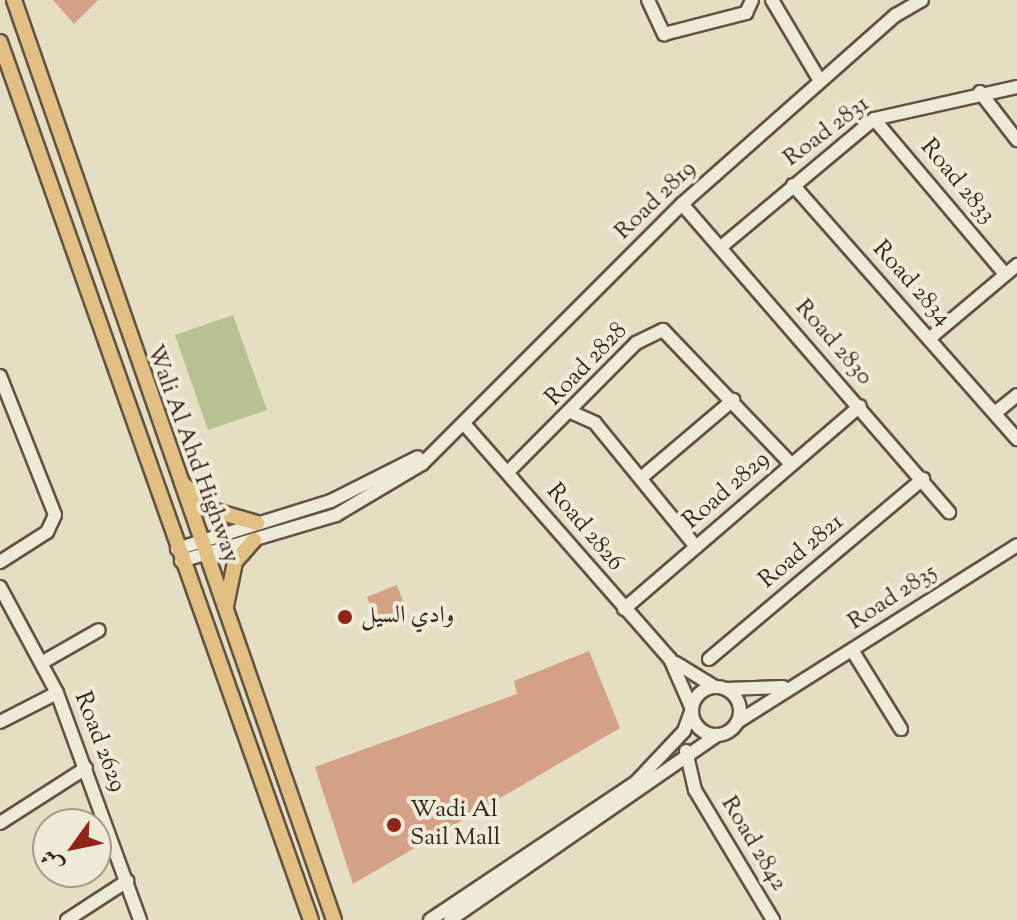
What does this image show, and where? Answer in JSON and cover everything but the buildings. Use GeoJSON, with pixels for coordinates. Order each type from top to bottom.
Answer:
{"type":"FeatureCollection","features":[{"type":"Feature","properties":{"kind":"main road","name":"Wali Al Ahd Highway"},"geometry":{"type":"LineString","coordinates":[[14,0],[180,481],[190,550],[225,610],[335,917]]}},
{"type":"Feature","properties":{"kind":"main road","name":"Wali Al Ahd Highway"},"geometry":{"type":"LineString","coordinates":[[0,42],[127,404],[190,550],[311,920]]}},
{"type":"Feature","properties":{"kind":"main road"},"geometry":{"type":"LineString","coordinates":[[180,481],[212,510],[257,523]]}},
{"type":"Feature","properties":{"kind":"main road"},"geometry":{"type":"LineString","coordinates":[[225,610],[230,573],[254,540]]}},
{"type":"Feature","properties":{"kind":"street"},"geometry":{"type":"LineString","coordinates":[[648,0],[664,34],[746,13],[752,0]]}},
{"type":"Feature","properties":{"kind":"street"},"geometry":{"type":"LineString","coordinates":[[772,0],[820,81]]}},
{"type":"Feature","properties":{"kind":"street","name":"Road 2819"},"geometry":{"type":"LineString","coordinates":[[190,550],[254,540],[336,515],[368,491],[436,450],[465,425],[682,204],[820,81],[922,0]]}},
{"type":"Feature","properties":{"kind":"street","name":"Road 2831"},"geometry":{"type":"LineString","coordinates":[[721,247],[874,119],[980,92],[1017,87]]}},
{"type":"Feature","properties":{"kind":"street"},"geometry":{"type":"LineString","coordinates":[[980,92],[1017,140]]}},
{"type":"Feature","properties":{"kind":"street","name":"Road 2833"},"geometry":{"type":"LineString","coordinates":[[874,119],[1005,274]]}},
{"type":"Feature","properties":{"kind":"street","name":"Road 2834"},"geometry":{"type":"LineString","coordinates":[[793,185],[1017,439]]}},
{"type":"Feature","properties":{"kind":"street","name":"Road 2830"},"geometry":{"type":"LineString","coordinates":[[682,204],[949,512]]}},
{"type":"Feature","properties":{"kind":"street"},"geometry":{"type":"LineString","coordinates":[[930,338],[1017,265]]}},
{"type":"Feature","properties":{"kind":"street","name":"Road 2828"},"geometry":{"type":"LineString","coordinates":[[508,472],[573,413],[655,330],[672,334],[791,464]]}},
{"type":"Feature","properties":{"kind":"street"},"geometry":{"type":"LineString","coordinates":[[0,562],[47,532],[55,515],[1,374]]}},
{"type":"Feature","properties":{"kind":"street"},"geometry":{"type":"LineString","coordinates":[[995,413],[1017,395]]}},
{"type":"Feature","properties":{"kind":"street"},"geometry":{"type":"LineString","coordinates":[[641,478],[733,400]]}},
{"type":"Feature","properties":{"kind":"street","name":"Road 2829"},"geometry":{"type":"LineString","coordinates":[[624,609],[860,406]]}},
{"type":"Feature","properties":{"kind":"street"},"geometry":{"type":"LineString","coordinates":[[573,413],[595,423],[696,547]]}},
{"type":"Feature","properties":{"kind":"street","name":"Road 2826"},"geometry":{"type":"LineString","coordinates":[[465,425],[670,659],[719,688]]}},
{"type":"Feature","properties":{"kind":"street","name":"Road 2821"},"geometry":{"type":"LineString","coordinates":[[709,659],[923,479]]}},
{"type":"Feature","properties":{"kind":"street","name":"Road 2819"},"geometry":{"type":"LineString","coordinates":[[190,550],[257,523],[368,491]]}},
{"type":"Feature","properties":{"kind":"street"},"geometry":{"type":"LineString","coordinates":[[331,501],[336,515]]}},
{"type":"Feature","properties":{"kind":"street","name":"Road 2835"},"geometry":{"type":"LineString","coordinates":[[739,721],[1017,545]]}},
{"type":"Feature","properties":{"kind":"street","name":"Road 2629"},"geometry":{"type":"LineString","coordinates":[[0,587],[57,693],[140,920]]}},
{"type":"Feature","properties":{"kind":"street"},"geometry":{"type":"LineString","coordinates":[[43,662],[99,630]]}},
{"type":"Feature","properties":{"kind":"street"},"geometry":{"type":"LineString","coordinates":[[852,650],[901,729]]}},
{"type":"Feature","properties":{"kind":"street","name":"Road 2826"},"geometry":{"type":"LineString","coordinates":[[670,659],[692,709]]}},
{"type":"Feature","properties":{"kind":"street","name":"Road 2835"},"geometry":{"type":"LineString","coordinates":[[719,688],[790,686]]}},
{"type":"Feature","properties":{"kind":"street"},"geometry":{"type":"LineString","coordinates":[[430,920],[664,765],[739,721],[738,701],[719,688],[692,709],[664,765],[450,920]]}},
{"type":"Feature","properties":{"kind":"street"},"geometry":{"type":"LineString","coordinates":[[0,722],[57,693]]}},
{"type":"Feature","properties":{"kind":"street"},"geometry":{"type":"LineString","coordinates":[[692,709],[699,728],[717,735]]}},
{"type":"Feature","properties":{"kind":"street","name":"Road 2842"},"geometry":{"type":"LineString","coordinates":[[686,751],[695,790],[773,920]]}},
{"type":"Feature","properties":{"kind":"street","name":"Road 2842"},"geometry":{"type":"LineString","coordinates":[[664,765],[695,790]]}},
{"type":"Feature","properties":{"kind":"street"},"geometry":{"type":"LineString","coordinates":[[0,823],[86,768]]}},
{"type":"Feature","properties":{"kind":"street"},"geometry":{"type":"LineString","coordinates":[[67,920],[127,881]]}},
{"type":"Feature","properties":{"kind":"green space"},"geometry":{"type":"Polygon","coordinates":[[[233,315],[267,410],[208,430],[175,335],[233,315]]]}},
{"type":"Feature","properties":{"kind":"place","name":"وادي السيل"},"geometry":{"type":"Point","coordinates":[345,617]}},
{"type":"Feature","properties":{"kind":"place","name":"Wadi Al Sail Mall"},"geometry":{"type":"Point","coordinates":[394,825]}}]}
